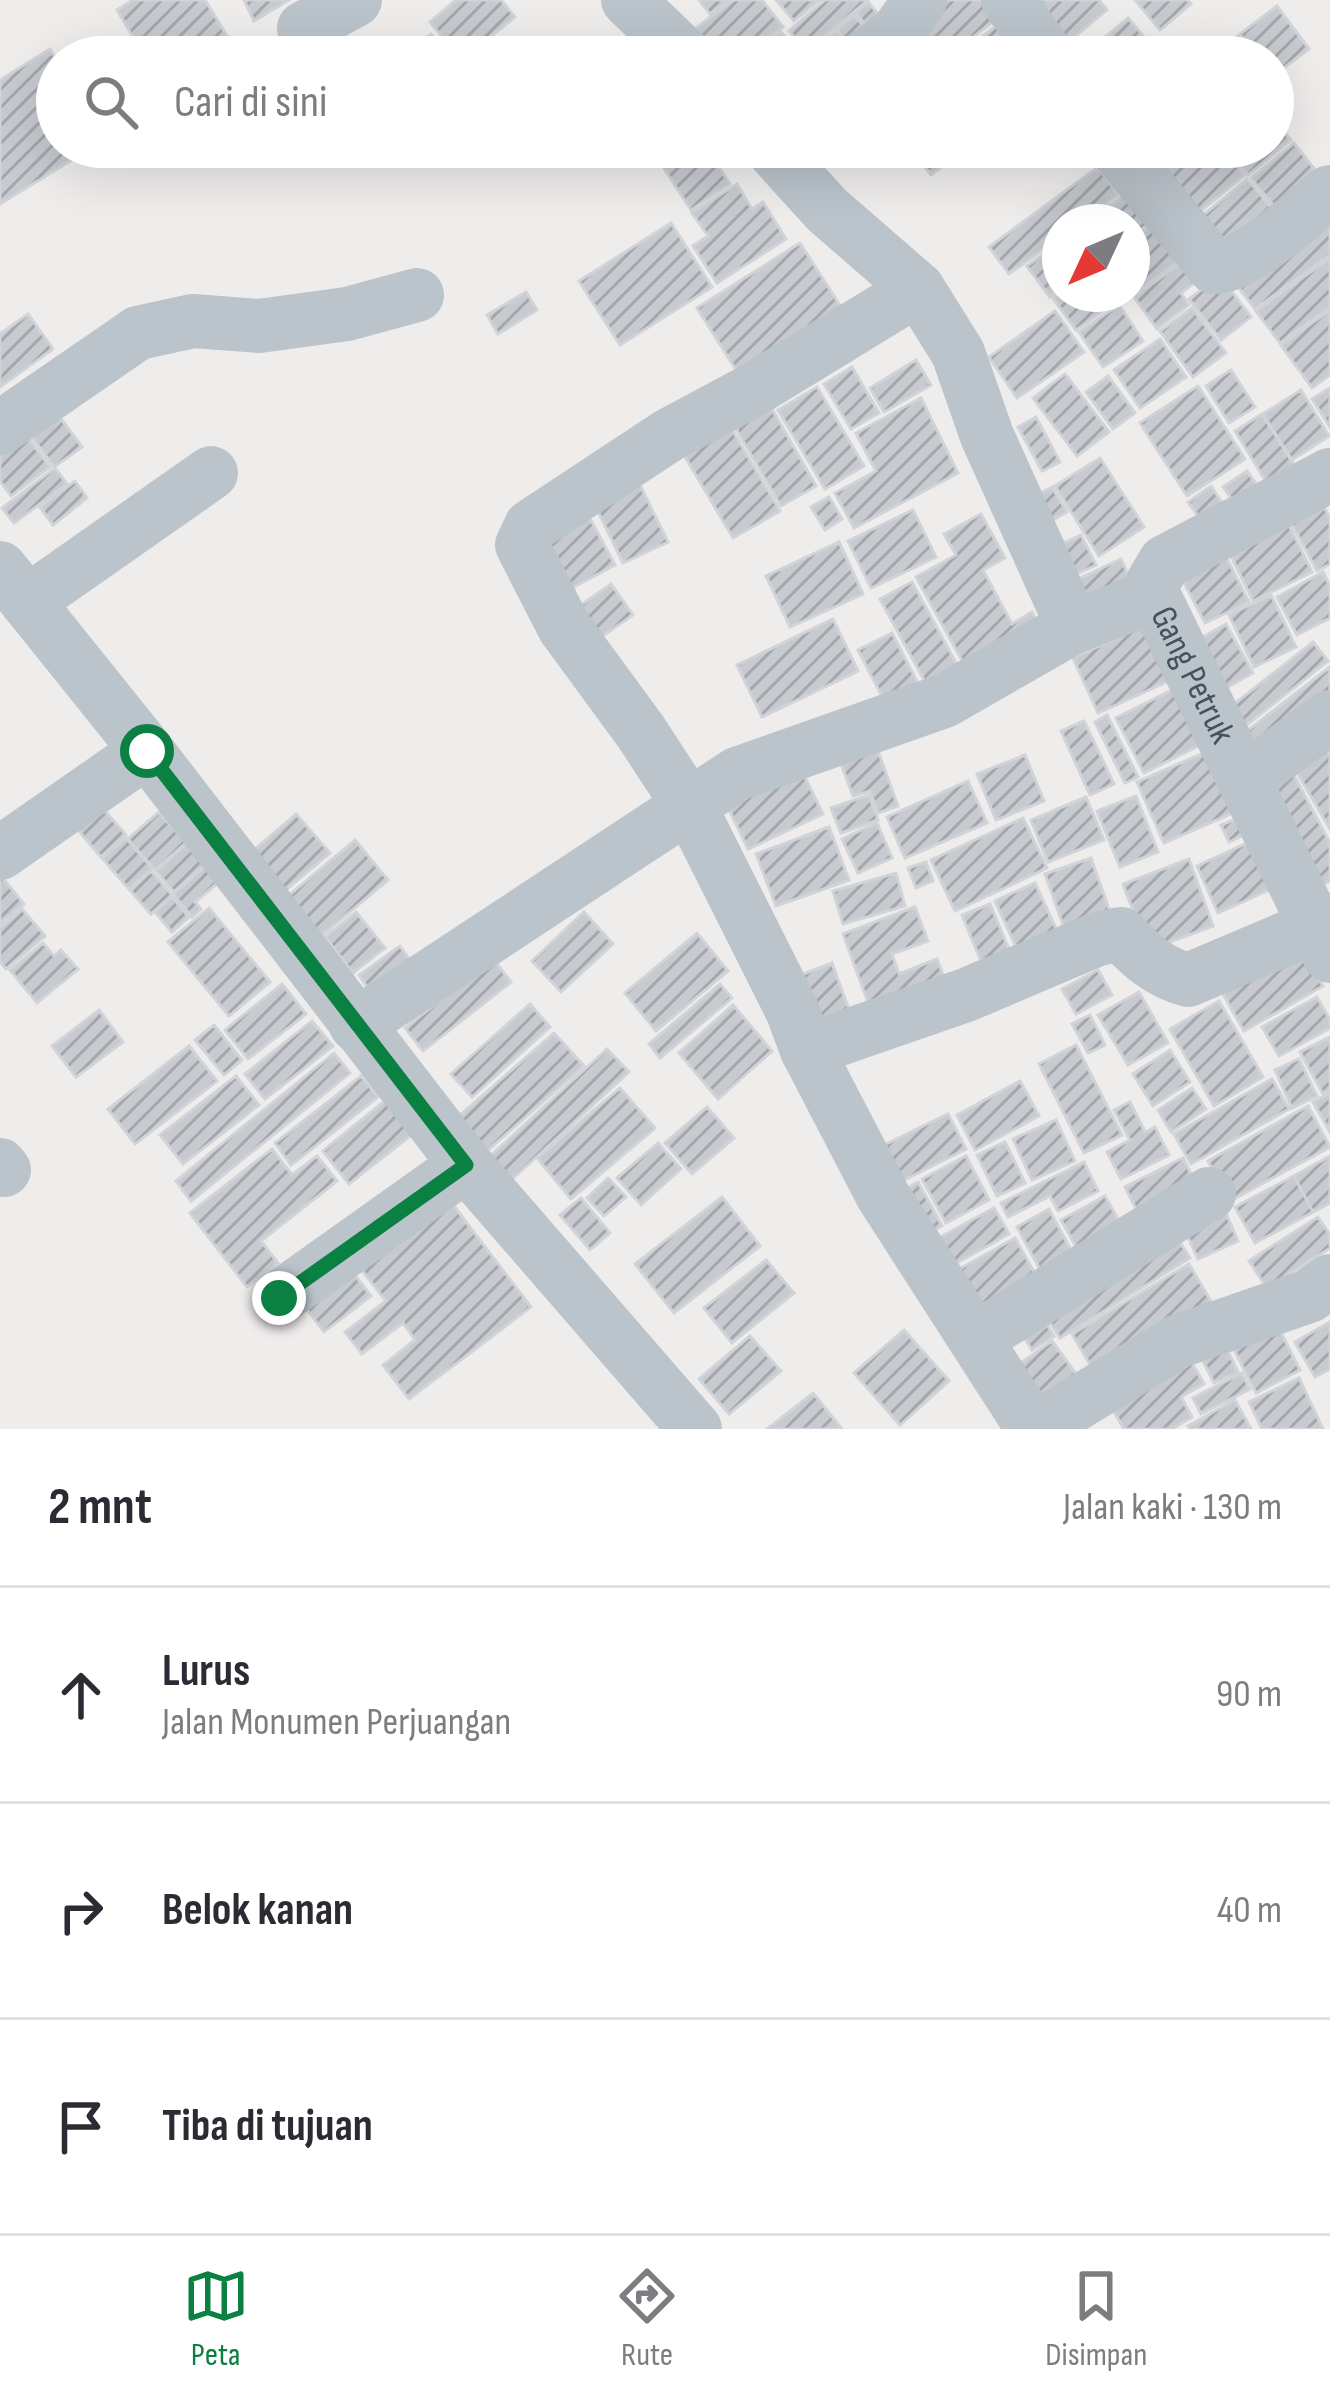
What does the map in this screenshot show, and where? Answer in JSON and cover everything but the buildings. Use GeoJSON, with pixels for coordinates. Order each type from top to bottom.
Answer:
{"type":"FeatureCollection","features":[{"type":"Feature","properties":{"kind":"street"},"geometry":{"type":"LineString","coordinates":[[304,28],[355,0]]}},
{"type":"Feature","properties":{"kind":"street"},"geometry":{"type":"LineString","coordinates":[[893,36],[920,0]]}},
{"type":"Feature","properties":{"kind":"street"},"geometry":{"type":"LineString","coordinates":[[1008,0],[1034,36]]}},
{"type":"Feature","properties":{"kind":"street"},"geometry":{"type":"LineString","coordinates":[[636,3],[667,36]]}},
{"type":"Feature","properties":{"kind":"street"},"geometry":{"type":"LineString","coordinates":[[789,168],[827,210],[918,289],[958,353],[987,436],[1073,627]]}},
{"type":"Feature","properties":{"kind":"street"},"geometry":{"type":"LineString","coordinates":[[1132,168],[1214,267],[1240,258],[1330,191]]}},
{"type":"Feature","properties":{"kind":"street"},"geometry":{"type":"LineString","coordinates":[[918,289],[753,390],[669,435],[524,533],[522,545],[564,627],[690,807],[792,1010],[807,1050],[884,1196],[1034,1429],[1179,1341],[1309,1295],[1330,1281]]}},
{"type":"Feature","properties":{"kind":"street"},"geometry":{"type":"LineString","coordinates":[[0,428],[138,333],[193,320],[259,326],[347,314],[417,296]]}},
{"type":"Feature","properties":{"kind":"street"},"geometry":{"type":"LineString","coordinates":[[211,472],[14,585],[466,1165],[695,1429]]}},
{"type":"Feature","properties":{"kind":"street","name":"Gang Petruk"},"geometry":{"type":"LineString","coordinates":[[1325,934],[1154,596],[1153,582],[1165,562],[1330,475]]}},
{"type":"Feature","properties":{"kind":"street"},"geometry":{"type":"LineString","coordinates":[[356,1025],[737,774],[944,701],[1073,627],[1154,596]]}},
{"type":"Feature","properties":{"kind":"street"},"geometry":{"type":"LineString","coordinates":[[1244,779],[1330,717]]}},
{"type":"Feature","properties":{"kind":"street"},"geometry":{"type":"LineString","coordinates":[[0,853],[147,751]]}},
{"type":"Feature","properties":{"kind":"street"},"geometry":{"type":"LineString","coordinates":[[807,1050],[966,995],[1098,939],[1121,934],[1166,974],[1187,980],[1325,934]]}},
{"type":"Feature","properties":{"kind":"street"},"geometry":{"type":"LineString","coordinates":[[279,1298],[466,1165]]}},
{"type":"Feature","properties":{"kind":"street"},"geometry":{"type":"LineString","coordinates":[[975,1339],[1209,1194]]}},
{"type":"Feature","properties":{"kind":"route"},"geometry":{"type":"LineString","coordinates":[[147,751],[466,1165],[279,1298]]}}]}
